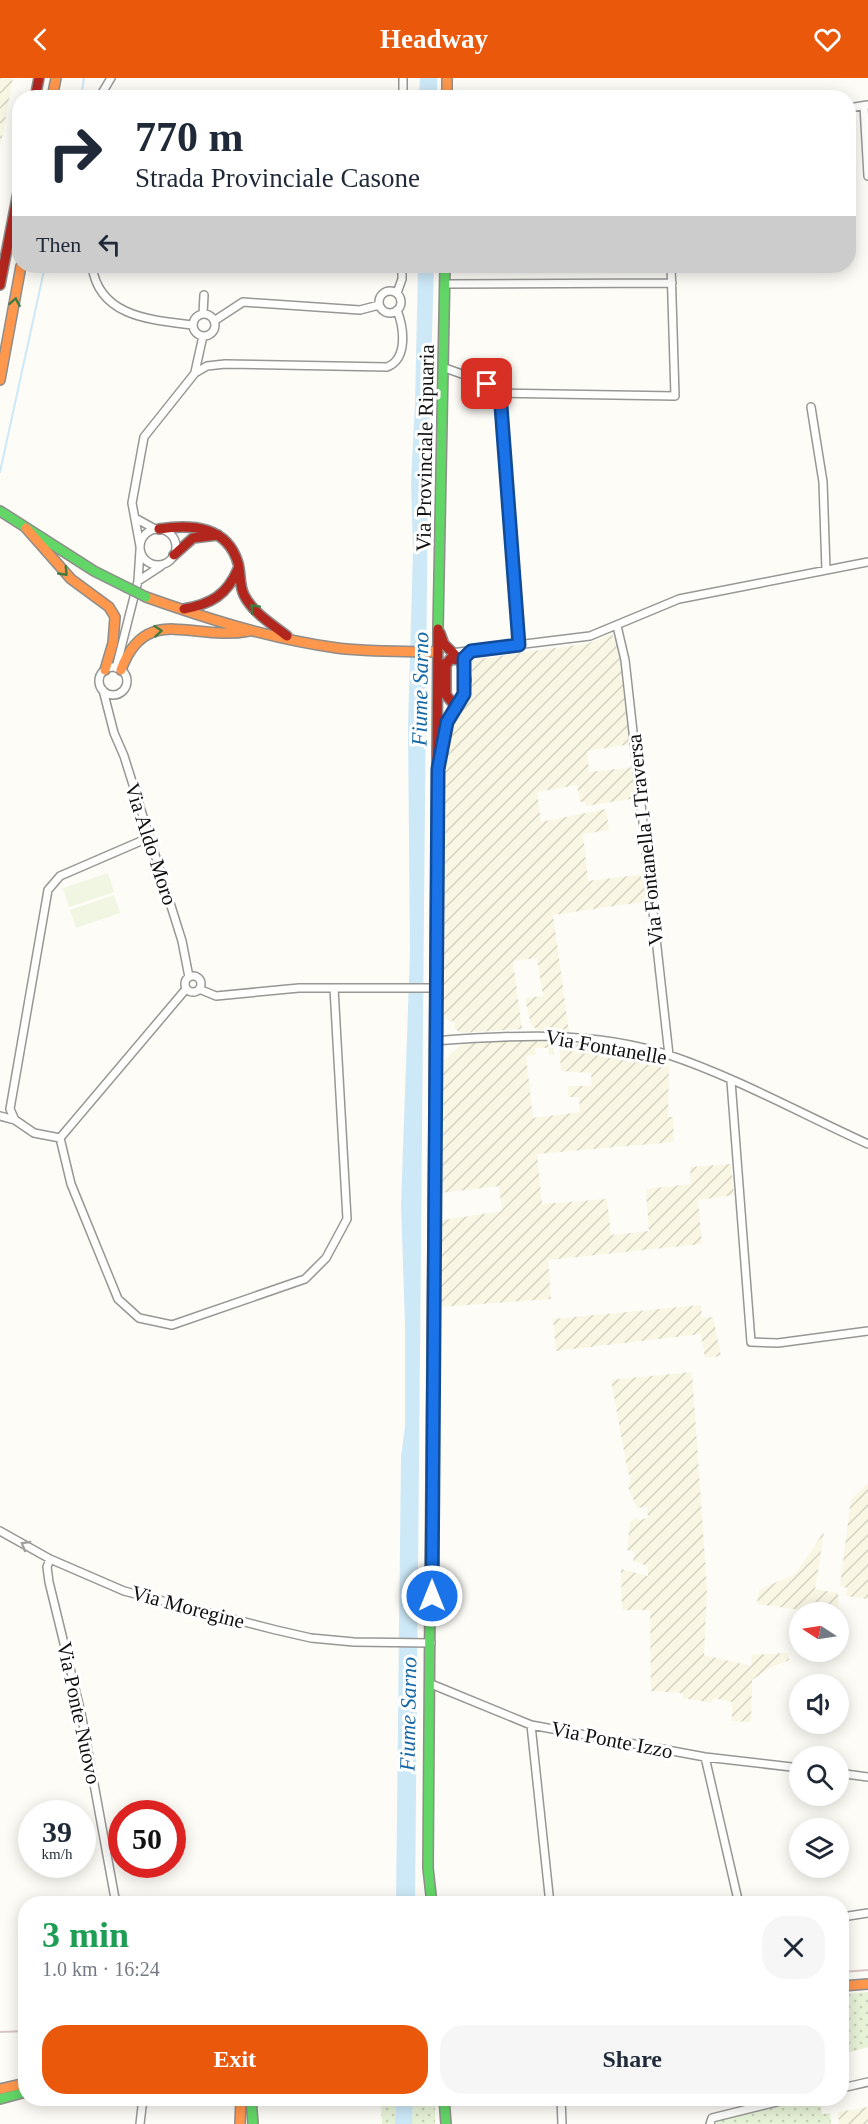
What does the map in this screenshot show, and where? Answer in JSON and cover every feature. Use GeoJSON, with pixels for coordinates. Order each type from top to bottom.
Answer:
{"type":"FeatureCollection","features":[{"type":"Feature","properties":{"kind":"main road"},"geometry":{"type":"LineString","coordinates":[[0,285],[12,223]]}},
{"type":"Feature","properties":{"kind":"main road"},"geometry":{"type":"LineString","coordinates":[[0,380],[20,273]]}},
{"type":"Feature","properties":{"kind":"main road","name":"Via Provinciale Ripuaria"},"geometry":{"type":"LineString","coordinates":[[431,1896],[428,1868],[431,1684],[433,988],[445,273]]}},
{"type":"Feature","properties":{"kind":"main road"},"geometry":{"type":"LineString","coordinates":[[0,511],[94,571],[146,597],[182,610],[252,630],[337,648],[458,657]]}},
{"type":"Feature","properties":{"kind":"main road"},"geometry":{"type":"LineString","coordinates":[[157,529],[199,525],[220,536],[231,546],[239,566],[241,588],[247,600],[289,638]]}},
{"type":"Feature","properties":{"kind":"main road"},"geometry":{"type":"LineString","coordinates":[[26,528],[71,579],[109,607],[115,617],[113,642],[105,670]]}},
{"type":"Feature","properties":{"kind":"main road"},"geometry":{"type":"LineString","coordinates":[[174,555],[184,543],[198,535],[220,536]]}},
{"type":"Feature","properties":{"kind":"main road"},"geometry":{"type":"LineString","coordinates":[[182,610],[205,606],[220,599],[233,583],[239,566]]}},
{"type":"Feature","properties":{"kind":"main road"},"geometry":{"type":"LineString","coordinates":[[119,669],[130,647],[142,634],[149,631],[228,635],[252,630]]}},
{"type":"Feature","properties":{"kind":"main road"},"geometry":{"type":"LineString","coordinates":[[440,631],[444,644],[458,657]]}},
{"type":"Feature","properties":{"kind":"main road"},"geometry":{"type":"LineString","coordinates":[[440,656],[458,657]]}},
{"type":"Feature","properties":{"kind":"main road","name":"Via Provinciale Ripuaria"},"geometry":{"type":"LineString","coordinates":[[440,656],[446,695]]}},
{"type":"Feature","properties":{"kind":"main road","name":"Via Provinciale Ripuaria"},"geometry":{"type":"LineString","coordinates":[[438,769],[447,722],[464,694],[458,657]]}},
{"type":"Feature","properties":{"kind":"main road"},"geometry":{"type":"LineString","coordinates":[[439,679],[446,695],[452,702],[458,702]]}},
{"type":"Feature","properties":{"kind":"main road"},"geometry":{"type":"LineString","coordinates":[[849,1985],[868,1984]]}},
{"type":"Feature","properties":{"kind":"main road"},"geometry":{"type":"LineString","coordinates":[[0,2089],[18,2085]]}},
{"type":"Feature","properties":{"kind":"main road"},"geometry":{"type":"LineString","coordinates":[[0,2099],[18,2094]]}},
{"type":"Feature","properties":{"kind":"main road"},"geometry":{"type":"LineString","coordinates":[[233,2124],[239,2106]]}},
{"type":"Feature","properties":{"kind":"main road"},"geometry":{"type":"LineString","coordinates":[[240,2106],[240,2124]]}},
{"type":"Feature","properties":{"kind":"main road"},"geometry":{"type":"LineString","coordinates":[[251,2106],[252,2124]]}},
{"type":"Feature","properties":{"kind":"main road"},"geometry":{"type":"LineString","coordinates":[[445,2106],[446,2124]]}},
{"type":"Feature","properties":{"kind":"street"},"geometry":{"type":"LineString","coordinates":[[866,106],[868,176]]}},
{"type":"Feature","properties":{"kind":"street"},"geometry":{"type":"LineString","coordinates":[[95,273],[104,295],[129,314],[143,319],[193,325]]}},
{"type":"Feature","properties":{"kind":"street"},"geometry":{"type":"LineString","coordinates":[[397,293],[402,273]]}},
{"type":"Feature","properties":{"kind":"street"},"geometry":{"type":"LineString","coordinates":[[445,368],[473,378],[500,393],[675,396],[671,273]]}},
{"type":"Feature","properties":{"kind":"street"},"geometry":{"type":"LineString","coordinates":[[445,284],[672,283]]}},
{"type":"Feature","properties":{"kind":"street"},"geometry":{"type":"LineString","coordinates":[[110,713],[127,681],[119,669],[138,581],[140,548],[132,494],[144,437],[195,373],[207,366],[225,364],[387,367],[399,359],[402,352],[400,318],[397,310],[401,300],[397,293],[390,290],[383,292],[379,298],[379,305],[387,312],[397,310]]}},
{"type":"Feature","properties":{"kind":"street"},"geometry":{"type":"LineString","coordinates":[[203,314],[204,294]]}},
{"type":"Feature","properties":{"kind":"street"},"geometry":{"type":"LineString","coordinates":[[214,321],[243,302],[360,310],[379,305]]}},
{"type":"Feature","properties":{"kind":"street"},"geometry":{"type":"LineString","coordinates":[[203,314],[195,318],[194,332],[203,336],[213,332],[214,321]]}},
{"type":"Feature","properties":{"kind":"street"},"geometry":{"type":"LineString","coordinates":[[203,314],[214,321]]}},
{"type":"Feature","properties":{"kind":"street"},"geometry":{"type":"LineString","coordinates":[[195,373],[203,336]]}},
{"type":"Feature","properties":{"kind":"street"},"geometry":{"type":"LineString","coordinates":[[500,393],[519,645]]}},
{"type":"Feature","properties":{"kind":"street"},"geometry":{"type":"LineString","coordinates":[[811,407],[823,482],[826,570]]}},
{"type":"Feature","properties":{"kind":"street"},"geometry":{"type":"LineString","coordinates":[[135,518],[172,536],[176,545],[174,555],[138,581]]}},
{"type":"Feature","properties":{"kind":"street"},"geometry":{"type":"LineString","coordinates":[[140,548],[146,533],[157,529]]}},
{"type":"Feature","properties":{"kind":"street"},"geometry":{"type":"LineString","coordinates":[[140,548],[148,562],[163,564]]}},
{"type":"Feature","properties":{"kind":"street"},"geometry":{"type":"LineString","coordinates":[[458,657],[471,651],[590,636],[679,599],[868,562]]}},
{"type":"Feature","properties":{"kind":"street","name":"Via Fontanella I Traversa"},"geometry":{"type":"LineString","coordinates":[[617,626],[625,660],[669,1055]]}},
{"type":"Feature","properties":{"kind":"street"},"geometry":{"type":"LineString","coordinates":[[458,657],[471,651]]}},
{"type":"Feature","properties":{"kind":"street"},"geometry":{"type":"LineString","coordinates":[[119,669],[105,670],[100,678],[103,690],[114,695],[122,692]]}},
{"type":"Feature","properties":{"kind":"street","name":"Via Aldo Moro"},"geometry":{"type":"LineString","coordinates":[[103,690],[112,725],[182,941],[189,977]]}},
{"type":"Feature","properties":{"kind":"street"},"geometry":{"type":"LineString","coordinates":[[15,1120],[10,1109],[48,890],[60,876],[148,838]]}},
{"type":"Feature","properties":{"kind":"street"},"geometry":{"type":"LineString","coordinates":[[60,1138],[186,989],[185,981],[189,977],[198,978],[201,985],[199,989],[193,993],[186,989]]}},
{"type":"Feature","properties":{"kind":"street"},"geometry":{"type":"LineString","coordinates":[[60,1138],[70,1184],[118,1299],[139,1318],[172,1325],[305,1279],[326,1258],[346,1219],[334,987]]}},
{"type":"Feature","properties":{"kind":"street"},"geometry":{"type":"LineString","coordinates":[[199,989],[216,996],[334,987],[433,988]]}},
{"type":"Feature","properties":{"kind":"street","name":"Via Fontanelle"},"geometry":{"type":"LineString","coordinates":[[434,1041],[539,1035],[597,1041],[669,1055],[868,1144]]}},
{"type":"Feature","properties":{"kind":"street"},"geometry":{"type":"LineString","coordinates":[[730,1081],[751,1342],[778,1343],[868,1331]]}},
{"type":"Feature","properties":{"kind":"street"},"geometry":{"type":"LineString","coordinates":[[0,1116],[15,1120],[34,1134],[60,1138]]}},
{"type":"Feature","properties":{"kind":"street","name":"Via Moregine"},"geometry":{"type":"LineString","coordinates":[[0,1531],[50,1559],[124,1590],[276,1630],[311,1638],[431,1643]]}},
{"type":"Feature","properties":{"kind":"street","name":"Via Ponte Nuovo"},"geometry":{"type":"LineString","coordinates":[[50,1559],[47,1567],[49,1582],[81,1713],[115,1896]]}},
{"type":"Feature","properties":{"kind":"street","name":"Via Ponte Izzo"},"geometry":{"type":"LineString","coordinates":[[431,1684],[531,1725],[705,1757],[789,1767]]}},
{"type":"Feature","properties":{"kind":"street"},"geometry":{"type":"LineString","coordinates":[[531,1725],[549,1896]]}},
{"type":"Feature","properties":{"kind":"street"},"geometry":{"type":"LineString","coordinates":[[705,1757],[737,1896]]}},
{"type":"Feature","properties":{"kind":"street"},"geometry":{"type":"LineString","coordinates":[[849,1774],[868,1777]]}},
{"type":"Feature","properties":{"kind":"street"},"geometry":{"type":"LineString","coordinates":[[849,1916],[868,1912]]}},
{"type":"Feature","properties":{"kind":"street"},"geometry":{"type":"LineString","coordinates":[[849,2086],[868,2082]]}},
{"type":"Feature","properties":{"kind":"street"},"geometry":{"type":"LineString","coordinates":[[140,2124],[142,2106]]}},
{"type":"Feature","properties":{"kind":"street"},"geometry":{"type":"LineString","coordinates":[[561,2106],[562,2124]]}},
{"type":"Feature","properties":{"kind":"street"},"geometry":{"type":"LineString","coordinates":[[710,2124],[712,2118],[761,2106]]}},
{"type":"Feature","properties":{"kind":"shaded area"},"geometry":{"type":"Polygon","coordinates":[[[0,78],[13,78],[0,148],[0,78]]]}},
{"type":"Feature","properties":{"kind":"shaded area"},"geometry":{"type":"Polygon","coordinates":[[[611,634],[619,642],[632,744],[587,751],[589,772],[634,767],[637,798],[586,806],[585,802],[580,802],[577,785],[537,792],[541,822],[606,809],[609,830],[583,834],[588,881],[646,874],[649,901],[553,915],[569,1032],[538,1030],[531,1025],[525,998],[543,996],[537,958],[513,961],[522,1029],[461,1033],[454,1028],[455,1022],[441,1018],[443,756],[452,720],[470,698],[473,660],[589,643],[611,634]]]}},
{"type":"Feature","properties":{"kind":"shaded area"},"geometry":{"type":"Polygon","coordinates":[[[525,1039],[553,1042],[554,1054],[549,1055],[548,1048],[535,1048],[535,1055],[526,1056],[533,1118],[580,1112],[579,1097],[568,1097],[568,1086],[592,1086],[591,1073],[561,1071],[559,1042],[593,1045],[669,1061],[668,1117],[673,1117],[674,1142],[537,1154],[542,1204],[607,1199],[611,1235],[649,1231],[646,1189],[691,1184],[690,1167],[731,1164],[734,1195],[698,1200],[702,1244],[548,1260],[551,1299],[438,1307],[437,1221],[502,1211],[499,1186],[440,1193],[441,1063],[462,1044],[525,1039]]]}},
{"type":"Feature","properties":{"kind":"shaded area"},"geometry":{"type":"Polygon","coordinates":[[[701,1305],[702,1318],[713,1317],[721,1356],[705,1358],[701,1334],[556,1351],[553,1319],[701,1305]]]}},
{"type":"Feature","properties":{"kind":"shaded area"},"geometry":{"type":"Polygon","coordinates":[[[692,1372],[707,1589],[704,1655],[751,1666],[752,1655],[788,1653],[789,1660],[768,1669],[752,1680],[751,1722],[732,1721],[732,1702],[713,1698],[712,1703],[683,1698],[683,1693],[651,1691],[650,1610],[622,1610],[621,1569],[648,1576],[648,1566],[633,1561],[635,1552],[627,1550],[630,1522],[636,1517],[639,1520],[648,1518],[647,1507],[637,1508],[628,1487],[631,1476],[628,1473],[611,1380],[692,1372]]]}},
{"type":"Feature","properties":{"kind":"shaded area"},"geometry":{"type":"Polygon","coordinates":[[[868,1483],[868,1599],[846,1596],[847,1588],[840,1586],[851,1499],[868,1483]]]}},
{"type":"Feature","properties":{"kind":"shaded area"},"geometry":{"type":"Polygon","coordinates":[[[824,1532],[815,1589],[838,1593],[838,1602],[789,1602],[789,1608],[757,1604],[759,1590],[795,1574],[824,1532]]]}},
{"type":"Feature","properties":{"kind":"shaded area"},"geometry":{"type":"Polygon","coordinates":[[[868,2107],[868,2124],[839,2124],[838,2112],[868,2107]]]}},
{"type":"Feature","properties":{"kind":"green space"},"geometry":{"type":"Polygon","coordinates":[[[108,873],[114,892],[69,907],[63,888],[108,873]]]}},
{"type":"Feature","properties":{"kind":"green space"},"geometry":{"type":"Polygon","coordinates":[[[114,895],[120,913],[76,928],[70,910],[114,895]]]}},
{"type":"Feature","properties":{"kind":"green space"},"geometry":{"type":"Polygon","coordinates":[[[868,1992],[868,2047],[849,2052],[849,1993],[868,1992]]]}},
{"type":"Feature","properties":{"kind":"green space"},"geometry":{"type":"Polygon","coordinates":[[[381,2106],[396,2106],[395,2124],[382,2124],[381,2106]]]}},
{"type":"Feature","properties":{"kind":"green space"},"geometry":{"type":"Polygon","coordinates":[[[413,2106],[435,2106],[435,2124],[412,2124],[413,2106]]]}},
{"type":"Feature","properties":{"kind":"green space"},"geometry":{"type":"Polygon","coordinates":[[[781,2106],[821,2106],[822,2114],[830,2113],[831,2124],[716,2124],[717,2121],[781,2106]]]}},
{"type":"Feature","properties":{"kind":"water"},"geometry":{"type":"Polygon","coordinates":[[[420,78],[437,78],[437,90],[419,90],[420,78]]]}},
{"type":"Feature","properties":{"kind":"water","name":"Fiume Sarno"},"geometry":{"type":"Polygon","coordinates":[[[418,273],[434,273],[428,471],[415,1896],[396,1896],[401,1457],[405,1427],[405,1324],[401,1205],[410,953],[408,726],[413,551],[411,482],[418,273]]]}},
{"type":"Feature","properties":{"kind":"water"},"geometry":{"type":"Polygon","coordinates":[[[396,2106],[413,2106],[412,2124],[395,2124],[396,2106]]]}},
{"type":"Feature","properties":{"kind":"waterway"},"geometry":{"type":"LineString","coordinates":[[82,90],[84,78]]}},
{"type":"Feature","properties":{"kind":"waterway"},"geometry":{"type":"LineString","coordinates":[[0,472],[43,273]]}},
{"type":"Feature","properties":{"kind":"railway"},"geometry":{"type":"LineString","coordinates":[[849,1971],[868,1970]]}},
{"type":"Feature","properties":{"kind":"railway"},"geometry":{"type":"LineString","coordinates":[[0,2032],[18,2031]]}},
{"type":"Feature","properties":{"kind":"traffic: fast"},"geometry":{"type":"LineString","coordinates":[[438,629],[445,273]]}},
{"type":"Feature","properties":{"kind":"traffic: fast"},"geometry":{"type":"LineString","coordinates":[[0,511],[94,571],[126,587]]}},
{"type":"Feature","properties":{"kind":"traffic: fast"},"geometry":{"type":"LineString","coordinates":[[126,587],[146,597]]}},
{"type":"Feature","properties":{"kind":"traffic: fast"},"geometry":{"type":"LineString","coordinates":[[430,1599],[428,1868],[431,1896]]}},
{"type":"Feature","properties":{"kind":"traffic: fast"},"geometry":{"type":"LineString","coordinates":[[0,2099],[18,2094]]}},
{"type":"Feature","properties":{"kind":"traffic: fast"},"geometry":{"type":"LineString","coordinates":[[252,2106],[253,2124]]}},
{"type":"Feature","properties":{"kind":"traffic: fast"},"geometry":{"type":"LineString","coordinates":[[445,2106],[446,2124]]}},
{"type":"Feature","properties":{"kind":"traffic: slow"},"geometry":{"type":"LineString","coordinates":[[54,90],[56,78]]}},
{"type":"Feature","properties":{"kind":"traffic: slow"},"geometry":{"type":"LineString","coordinates":[[447,78],[447,90]]}},
{"type":"Feature","properties":{"kind":"traffic: slow"},"geometry":{"type":"LineString","coordinates":[[0,380],[20,273]]}},
{"type":"Feature","properties":{"kind":"traffic: slow"},"geometry":{"type":"LineString","coordinates":[[26,528],[71,579],[109,607],[115,617],[113,643],[105,670]]}},
{"type":"Feature","properties":{"kind":"traffic: slow"},"geometry":{"type":"LineString","coordinates":[[146,597],[240,627],[312,644],[373,651],[433,652],[438,649]]}},
{"type":"Feature","properties":{"kind":"traffic: slow"},"geometry":{"type":"LineString","coordinates":[[121,670],[131,649],[144,637],[158,631],[173,629],[228,633],[249,631]]}},
{"type":"Feature","properties":{"kind":"traffic: slow"},"geometry":{"type":"LineString","coordinates":[[430,1599],[434,1131]]}},
{"type":"Feature","properties":{"kind":"traffic: slow"},"geometry":{"type":"LineString","coordinates":[[849,1985],[868,1984]]}},
{"type":"Feature","properties":{"kind":"traffic: slow"},"geometry":{"type":"LineString","coordinates":[[0,2089],[18,2085]]}},
{"type":"Feature","properties":{"kind":"traffic: slow"},"geometry":{"type":"LineString","coordinates":[[240,2124],[241,2106]]}},
{"type":"Feature","properties":{"kind":"traffic: jam"},"geometry":{"type":"LineString","coordinates":[[37,90],[39,78]]}},
{"type":"Feature","properties":{"kind":"traffic: jam"},"geometry":{"type":"LineString","coordinates":[[0,285],[12,223]]}},
{"type":"Feature","properties":{"kind":"traffic: jam"},"geometry":{"type":"LineString","coordinates":[[159,529],[196,528],[207,530],[226,541],[238,563],[244,595],[263,618],[287,636]]}},
{"type":"Feature","properties":{"kind":"traffic: jam"},"geometry":{"type":"LineString","coordinates":[[174,555],[193,538],[218,535]]}},
{"type":"Feature","properties":{"kind":"traffic: jam"},"geometry":{"type":"LineString","coordinates":[[184,609],[217,597],[229,586],[238,569]]}},
{"type":"Feature","properties":{"kind":"traffic: jam"},"geometry":{"type":"LineString","coordinates":[[434,1131],[438,629]]}},
{"type":"Feature","properties":{"kind":"traffic: jam"},"geometry":{"type":"LineString","coordinates":[[440,633],[444,644],[458,658]]}},
{"type":"Feature","properties":{"kind":"traffic: jam"},"geometry":{"type":"LineString","coordinates":[[439,677],[450,659],[461,660],[466,680],[461,700],[452,702],[446,695],[446,663]]}},
{"type":"Feature","properties":{"kind":"traffic: jam"},"geometry":{"type":"LineString","coordinates":[[442,752],[447,722],[458,702]]}},
{"type":"Feature","properties":{"kind":"route"},"geometry":{"type":"LineString","coordinates":[[432,1596],[434,1041],[438,769],[447,722],[464,694],[464,658],[471,651],[519,645],[500,393],[487,384]]}}]}
